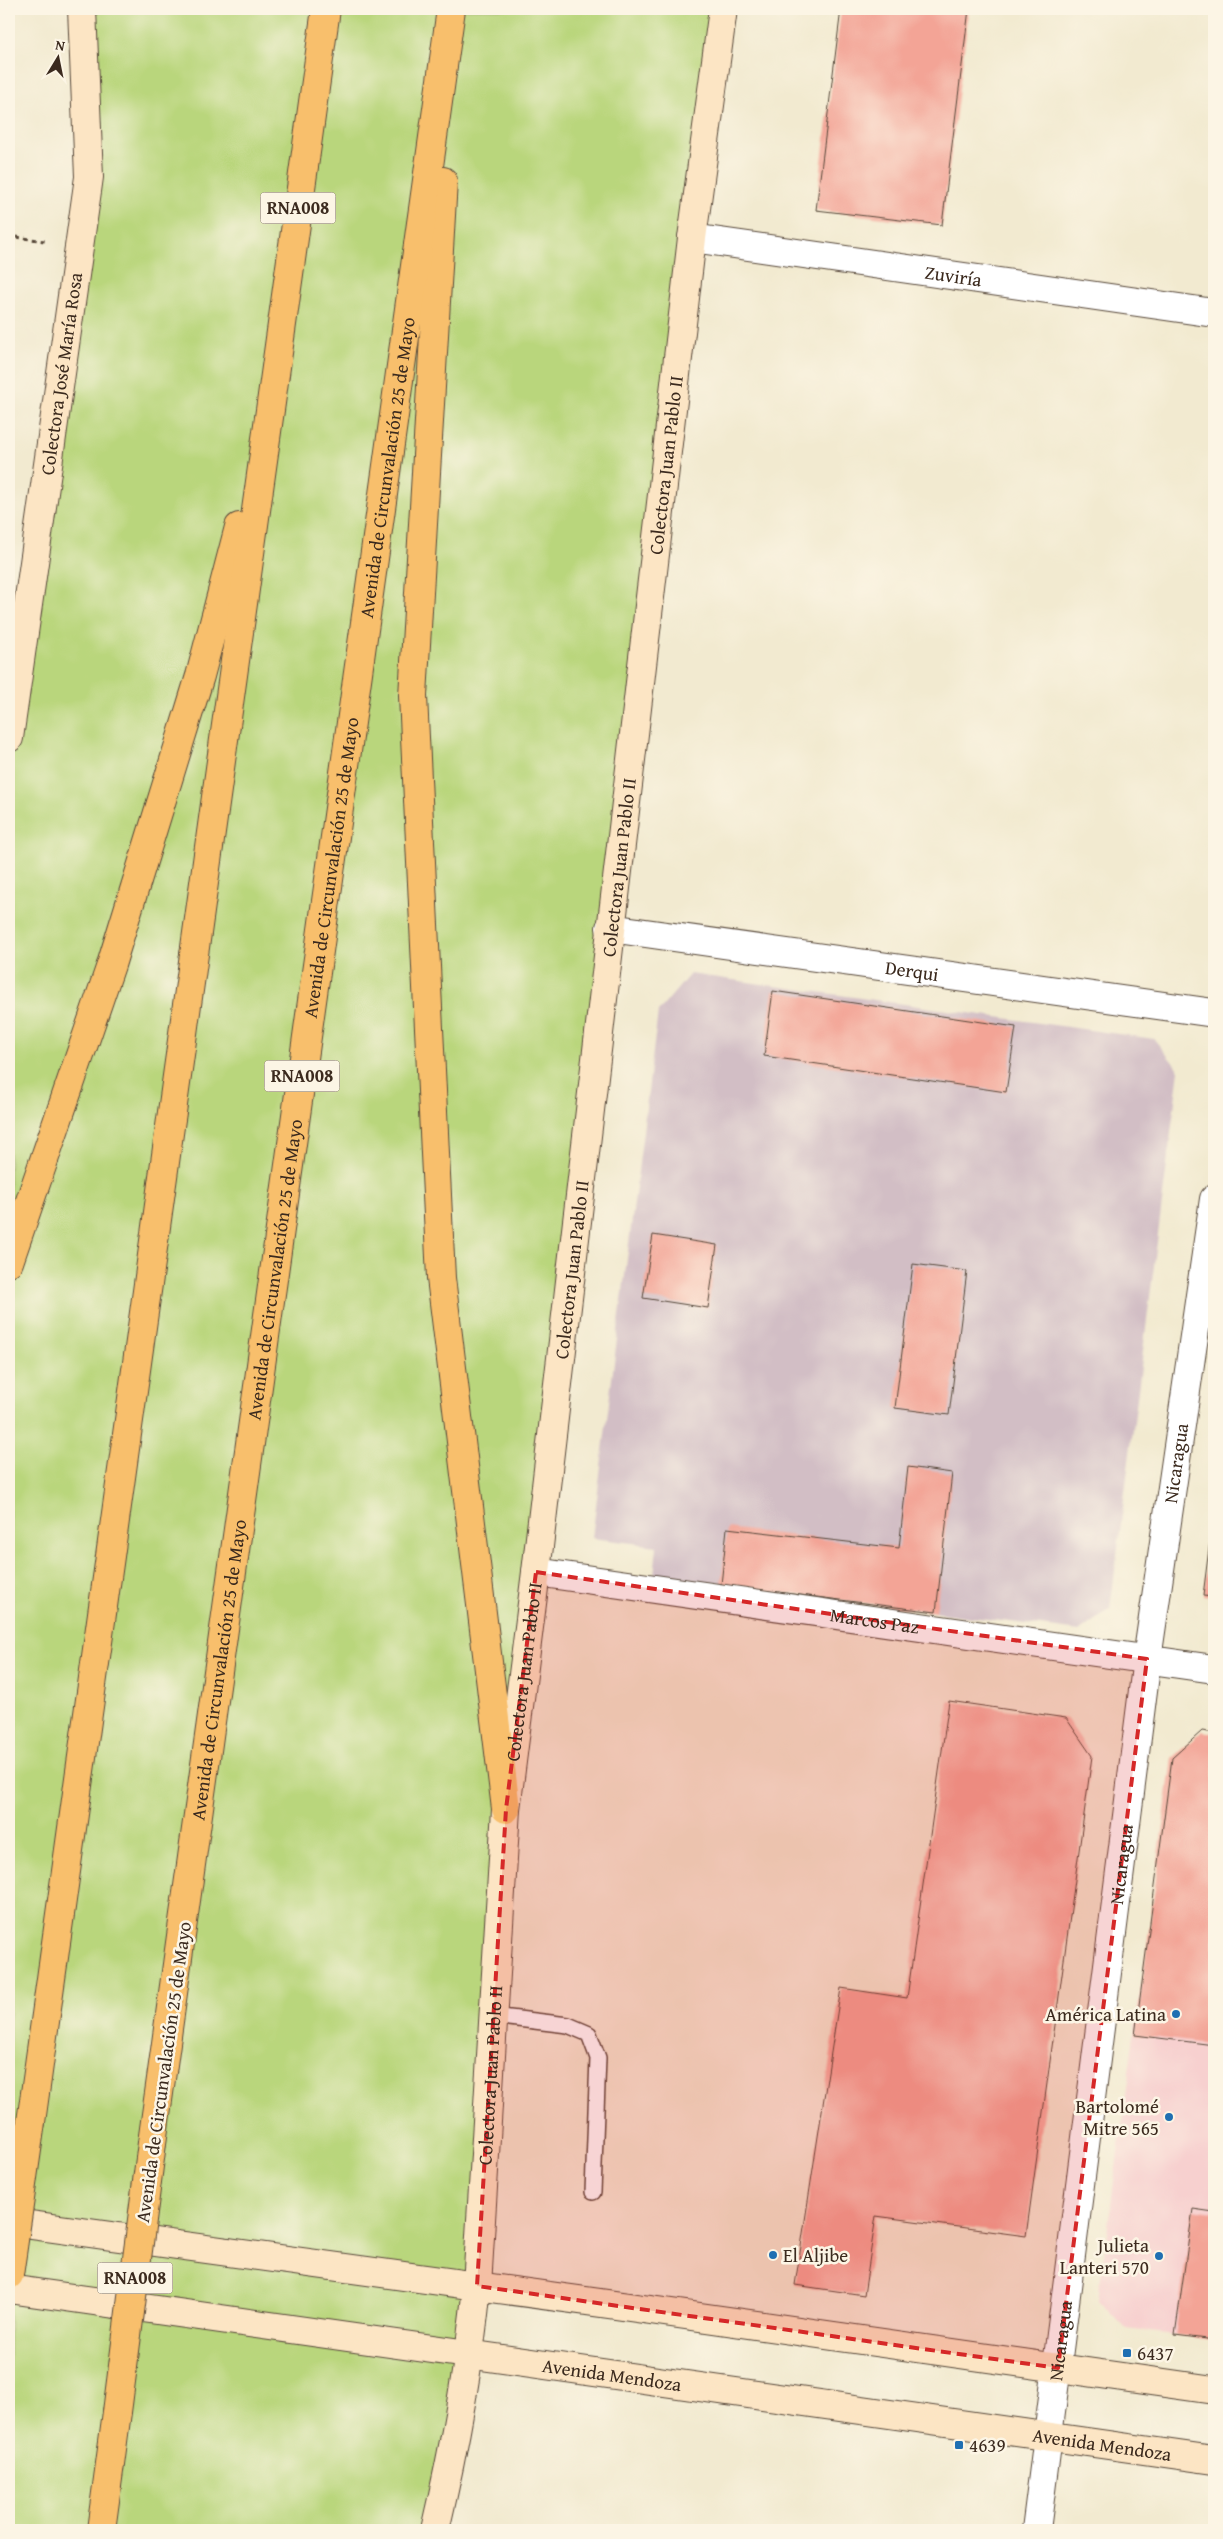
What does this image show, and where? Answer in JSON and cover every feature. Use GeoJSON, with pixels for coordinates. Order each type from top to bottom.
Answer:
{"type":"FeatureCollection","features":[{"type":"Feature","properties":{"kind":"highway","name":"RNA008"},"geometry":{"type":"LineString","coordinates":[[9,2275],[326,9]]}},
{"type":"Feature","properties":{"kind":"highway"},"geometry":{"type":"LineString","coordinates":[[452,9],[413,696],[441,1278],[506,1808]]}},
{"type":"Feature","properties":{"kind":"highway","name":"Avenida de Circunvalación 25 de Mayo"},"geometry":{"type":"LineString","coordinates":[[101,2530],[152,2143],[452,9]]}},
{"type":"Feature","properties":{"kind":"highway"},"geometry":{"type":"LineString","coordinates":[[9,1262],[111,966],[200,676],[271,408]]}},
{"type":"Feature","properties":{"kind":"main road","name":"Colectora José María Rosa"},"geometry":{"type":"LineString","coordinates":[[9,738],[88,177],[82,9]]}},
{"type":"Feature","properties":{"kind":"main road","name":"Colectora Juan Pablo II"},"geometry":{"type":"LineString","coordinates":[[435,2530],[451,2462],[470,2354],[477,2286],[506,1808],[536,1572],[692,238],[723,9]]}},
{"type":"Feature","properties":{"kind":"main road"},"geometry":{"type":"LineString","coordinates":[[9,2222],[1214,2390]]}},
{"type":"Feature","properties":{"kind":"main road","name":"Avenida Mendoza"},"geometry":{"type":"LineString","coordinates":[[9,2289],[1214,2460]]}},
{"type":"Feature","properties":{"kind":"street","name":"Zuviría"},"geometry":{"type":"LineString","coordinates":[[692,238],[1214,313]]}},
{"type":"Feature","properties":{"kind":"street","name":"Derqui"},"geometry":{"type":"LineString","coordinates":[[610,928],[1214,1013]]}},
{"type":"Feature","properties":{"kind":"street","name":"Nicaragua"},"geometry":{"type":"LineString","coordinates":[[1036,2530],[1147,1659],[1214,1199]]}},
{"type":"Feature","properties":{"kind":"street","name":"Marcos Paz"},"geometry":{"type":"LineString","coordinates":[[536,1572],[1214,1669]]}},
{"type":"Feature","properties":{"kind":"lane"},"geometry":{"type":"LineString","coordinates":[[493,2016],[568,2025],[590,2034],[598,2058],[593,2192]]}},
{"type":"Feature","properties":{"kind":"highlighted area"},"geometry":{"type":"Polygon","coordinates":[[[536,1572],[1147,1659],[1058,2368],[477,2286],[506,1809],[536,1572]]]}},
{"type":"Feature","properties":{"kind":"shaded area"},"geometry":{"type":"Polygon","coordinates":[[[690,974],[1154,1039],[1179,1070],[1110,1609],[1080,1631],[654,1576],[657,1546],[592,1538],[658,1012],[690,974]]]}},
{"type":"Feature","properties":{"kind":"shaded area"},"geometry":{"type":"Polygon","coordinates":[[[1141,1984],[1214,1994],[1214,2340],[1126,2329],[1098,2299],[1141,1984]]]}},
{"type":"Feature","properties":{"kind":"green space"},"geometry":{"type":"Polygon","coordinates":[[[82,9],[723,9],[536,1572],[477,2286],[435,2530],[9,2530],[9,738],[89,177],[82,9]]]}},
{"type":"Feature","properties":{"kind":"building"},"geometry":{"type":"Polygon","coordinates":[[[841,9],[969,9],[942,225],[816,210],[841,9]]]}},
{"type":"Feature","properties":{"kind":"building"},"geometry":{"type":"Polygon","coordinates":[[[773,991],[1016,1027],[1006,1092],[764,1056],[773,991]]]}},
{"type":"Feature","properties":{"kind":"building"},"geometry":{"type":"Polygon","coordinates":[[[653,1235],[717,1245],[708,1308],[643,1298],[653,1235]]]}},
{"type":"Feature","properties":{"kind":"building"},"geometry":{"type":"Polygon","coordinates":[[[913,1264],[967,1271],[949,1415],[895,1408],[913,1264]]]}},
{"type":"Feature","properties":{"kind":"building"},"geometry":{"type":"Polygon","coordinates":[[[908,1467],[952,1473],[936,1612],[721,1585],[727,1528],[899,1548],[908,1467]]]}},
{"type":"Feature","properties":{"kind":"building"},"geometry":{"type":"Polygon","coordinates":[[[1214,1516],[1214,1597],[1203,1596],[1214,1516]]]}},
{"type":"Feature","properties":{"kind":"building"},"geometry":{"type":"Polygon","coordinates":[[[949,1701],[1066,1718],[1092,1756],[1026,2236],[876,2216],[864,2295],[795,2285],[841,1988],[907,1998],[949,1701]]]}},
{"type":"Feature","properties":{"kind":"building"},"geometry":{"type":"Polygon","coordinates":[[[1202,1731],[1214,1733],[1214,2045],[1135,2035],[1172,1758],[1202,1731]]]}},
{"type":"Feature","properties":{"kind":"building"},"geometry":{"type":"Polygon","coordinates":[[[1193,2209],[1214,2212],[1214,2340],[1175,2335],[1193,2209]]]}},
{"type":"Feature","properties":{"kind":"place","name":"América Latina"},"geometry":{"type":"Point","coordinates":[1176,2014]}},
{"type":"Feature","properties":{"kind":"place","name":"Bartolomé Mitre 565"},"geometry":{"type":"Point","coordinates":[1169,2117]}},
{"type":"Feature","properties":{"kind":"place","name":"El Aljibe"},"geometry":{"type":"Point","coordinates":[773,2255]}},
{"type":"Feature","properties":{"kind":"place","name":"Julieta Lanteri 570"},"geometry":{"type":"Point","coordinates":[1159,2256]}},
{"type":"Feature","properties":{"kind":"place","name":"6437"},"geometry":{"type":"Point","coordinates":[1127,2353]}},
{"type":"Feature","properties":{"kind":"place","name":"4639"},"geometry":{"type":"Point","coordinates":[959,2445]}}]}
